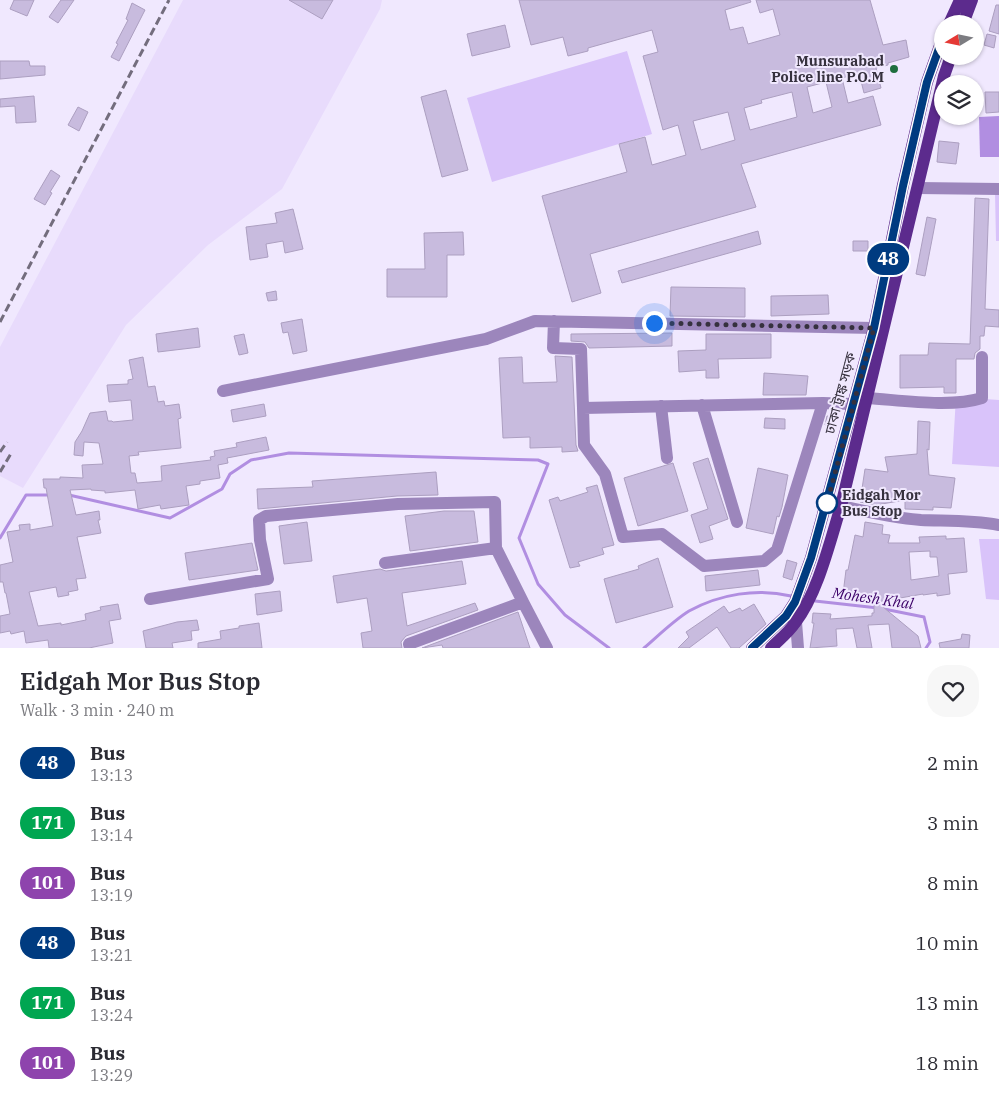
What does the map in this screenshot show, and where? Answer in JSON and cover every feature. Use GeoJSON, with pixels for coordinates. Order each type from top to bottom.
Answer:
{"type":"FeatureCollection","features":[{"type":"Feature","properties":{"kind":"main road"},"geometry":{"type":"LineString","coordinates":[[953,15],[960,0]]}},
{"type":"Feature","properties":{"kind":"main road"},"geometry":{"type":"LineString","coordinates":[[966,15],[972,0]]}},
{"type":"Feature","properties":{"kind":"main road","name":"ঢাকা ট্রাঙ্ক সড়ক"},"geometry":{"type":"LineString","coordinates":[[752,648],[786,616],[795,602],[811,558],[874,328],[903,186],[925,91],[934,64]]}},
{"type":"Feature","properties":{"kind":"main road"},"geometry":{"type":"LineString","coordinates":[[771,648],[796,622],[821,572],[841,506],[948,65]]}},
{"type":"Feature","properties":{"kind":"street"},"geometry":{"type":"LineString","coordinates":[[918,188],[999,189]]}},
{"type":"Feature","properties":{"kind":"street"},"geometry":{"type":"LineString","coordinates":[[223,391],[486,339],[534,321],[874,328]]}},
{"type":"Feature","properties":{"kind":"street"},"geometry":{"type":"LineString","coordinates":[[554,321],[553,348],[581,349],[584,445],[604,474],[623,537],[662,534],[704,566],[764,561],[777,550],[823,403]]}},
{"type":"Feature","properties":{"kind":"street"},"geometry":{"type":"LineString","coordinates":[[867,398],[940,402],[982,398],[982,363]]}},
{"type":"Feature","properties":{"kind":"street"},"geometry":{"type":"LineString","coordinates":[[584,408],[852,404]]}},
{"type":"Feature","properties":{"kind":"street"},"geometry":{"type":"LineString","coordinates":[[702,405],[737,522]]}},
{"type":"Feature","properties":{"kind":"street"},"geometry":{"type":"LineString","coordinates":[[661,406],[667,458]]}},
{"type":"Feature","properties":{"kind":"street"},"geometry":{"type":"LineString","coordinates":[[150,599],[268,579],[260,540],[259,520],[266,516],[398,504],[494,502],[496,548],[547,648]]}},
{"type":"Feature","properties":{"kind":"street"},"geometry":{"type":"LineString","coordinates":[[841,506],[882,515],[921,520],[980,522],[999,525]]}},
{"type":"Feature","properties":{"kind":"street"},"geometry":{"type":"LineString","coordinates":[[385,563],[496,548]]}},
{"type":"Feature","properties":{"kind":"street"},"geometry":{"type":"LineString","coordinates":[[410,648],[410,644],[523,602]]}},
{"type":"Feature","properties":{"kind":"street"},"geometry":{"type":"LineString","coordinates":[[796,622],[798,648]]}},
{"type":"Feature","properties":{"kind":"shaded area"},"geometry":{"type":"Polygon","coordinates":[[[183,0],[382,0],[380,9],[282,189],[208,245],[126,325],[23,488],[0,476],[0,347],[183,0]]]}},
{"type":"Feature","properties":{"kind":"shaded area"},"geometry":{"type":"Polygon","coordinates":[[[627,51],[652,134],[492,182],[467,98],[627,51]]]}},
{"type":"Feature","properties":{"kind":"shaded area"},"geometry":{"type":"Polygon","coordinates":[[[999,116],[999,157],[980,157],[979,125],[984,125],[984,117],[999,116]]]}},
{"type":"Feature","properties":{"kind":"shaded area"},"geometry":{"type":"Polygon","coordinates":[[[995,193],[999,193],[999,241],[996,241],[995,193]]]}},
{"type":"Feature","properties":{"kind":"shaded area"},"geometry":{"type":"Polygon","coordinates":[[[956,397],[999,400],[999,467],[952,464],[956,397]]]}},
{"type":"Feature","properties":{"kind":"shaded area"},"geometry":{"type":"Polygon","coordinates":[[[979,539],[999,539],[999,600],[986,599],[979,539]]]}},
{"type":"Feature","properties":{"kind":"building"},"geometry":{"type":"Polygon","coordinates":[[[14,0],[34,0],[27,16],[10,9],[14,0]]]}},
{"type":"Feature","properties":{"kind":"building"},"geometry":{"type":"Polygon","coordinates":[[[61,0],[74,0],[58,23],[49,17],[61,0]]]}},
{"type":"Feature","properties":{"kind":"building"},"geometry":{"type":"Polygon","coordinates":[[[289,0],[333,0],[322,19],[289,0]]]}},
{"type":"Feature","properties":{"kind":"building"},"geometry":{"type":"Polygon","coordinates":[[[519,0],[750,0],[751,2],[725,10],[730,30],[743,27],[748,44],[780,35],[773,9],[760,13],[756,0],[870,0],[883,45],[906,40],[909,57],[876,68],[881,88],[864,93],[859,73],[842,78],[848,103],[873,96],[881,125],[741,164],[756,207],[590,254],[601,293],[572,302],[542,196],[627,172],[619,144],[645,137],[652,165],[686,155],[678,125],[663,130],[643,56],[658,52],[652,30],[588,48],[588,51],[568,56],[563,37],[531,45],[519,0]],[[826,82],[807,87],[813,113],[832,107],[826,82]],[[792,92],[761,100],[762,103],[744,108],[750,130],[797,117],[792,92]],[[728,112],[693,121],[701,150],[735,140],[728,112]]]}},
{"type":"Feature","properties":{"kind":"building"},"geometry":{"type":"Polygon","coordinates":[[[132,3],[145,10],[119,61],[111,57],[128,20],[126,19],[132,3]]]}},
{"type":"Feature","properties":{"kind":"building"},"geometry":{"type":"Polygon","coordinates":[[[996,5],[999,5],[999,34],[989,31],[996,5]]]}},
{"type":"Feature","properties":{"kind":"building"},"geometry":{"type":"Polygon","coordinates":[[[505,25],[510,47],[472,56],[467,34],[505,25]]]}},
{"type":"Feature","properties":{"kind":"building"},"geometry":{"type":"Polygon","coordinates":[[[987,34],[996,36],[994,48],[984,45],[987,34]]]}},
{"type":"Feature","properties":{"kind":"building"},"geometry":{"type":"Polygon","coordinates":[[[0,61],[29,61],[30,66],[45,66],[45,75],[0,79],[0,61]]]}},
{"type":"Feature","properties":{"kind":"building"},"geometry":{"type":"Polygon","coordinates":[[[446,90],[468,170],[442,177],[421,97],[446,90]]]}},
{"type":"Feature","properties":{"kind":"building"},"geometry":{"type":"Polygon","coordinates":[[[985,92],[999,92],[999,112],[986,113],[985,92]]]}},
{"type":"Feature","properties":{"kind":"building"},"geometry":{"type":"Polygon","coordinates":[[[34,96],[36,122],[16,123],[15,106],[0,107],[0,99],[34,96]]]}},
{"type":"Feature","properties":{"kind":"building"},"geometry":{"type":"Polygon","coordinates":[[[78,107],[88,112],[79,131],[68,125],[78,107]]]}},
{"type":"Feature","properties":{"kind":"building"},"geometry":{"type":"Polygon","coordinates":[[[939,141],[959,143],[956,164],[937,162],[939,141]]]}},
{"type":"Feature","properties":{"kind":"building"},"geometry":{"type":"Polygon","coordinates":[[[51,170],[60,176],[50,192],[52,193],[45,205],[34,199],[51,170]]]}},
{"type":"Feature","properties":{"kind":"building"},"geometry":{"type":"Polygon","coordinates":[[[975,198],[989,199],[985,309],[999,310],[999,327],[985,326],[984,336],[980,336],[980,349],[975,353],[974,359],[956,359],[956,393],[944,393],[944,387],[900,388],[900,355],[928,355],[929,343],[970,344],[975,198]]]}},
{"type":"Feature","properties":{"kind":"building"},"geometry":{"type":"Polygon","coordinates":[[[293,209],[303,249],[285,253],[283,241],[266,244],[268,257],[250,260],[246,227],[277,223],[275,213],[293,209]]]}},
{"type":"Feature","properties":{"kind":"building"},"geometry":{"type":"Polygon","coordinates":[[[927,217],[936,219],[925,276],[916,274],[927,217]]]}},
{"type":"Feature","properties":{"kind":"building"},"geometry":{"type":"Polygon","coordinates":[[[758,231],[761,244],[622,283],[618,271],[758,231]]]}},
{"type":"Feature","properties":{"kind":"building"},"geometry":{"type":"Polygon","coordinates":[[[463,232],[464,255],[447,255],[447,297],[387,297],[387,269],[425,269],[424,233],[463,232]]]}},
{"type":"Feature","properties":{"kind":"building"},"geometry":{"type":"Polygon","coordinates":[[[853,241],[868,241],[868,251],[853,251],[853,241]]]}},
{"type":"Feature","properties":{"kind":"building"},"geometry":{"type":"Polygon","coordinates":[[[671,287],[745,288],[745,317],[670,316],[671,287]]]}},
{"type":"Feature","properties":{"kind":"building"},"geometry":{"type":"Polygon","coordinates":[[[276,291],[277,300],[268,301],[266,293],[276,291]]]}},
{"type":"Feature","properties":{"kind":"building"},"geometry":{"type":"Polygon","coordinates":[[[828,295],[829,314],[771,316],[771,296],[828,295]]]}},
{"type":"Feature","properties":{"kind":"building"},"geometry":{"type":"Polygon","coordinates":[[[302,319],[307,351],[293,354],[288,332],[283,333],[281,323],[302,319]]]}},
{"type":"Feature","properties":{"kind":"building"},"geometry":{"type":"Polygon","coordinates":[[[198,328],[200,347],[158,352],[156,334],[198,328]]]}},
{"type":"Feature","properties":{"kind":"building"},"geometry":{"type":"Polygon","coordinates":[[[672,333],[672,346],[589,348],[585,342],[571,341],[571,334],[672,333]]]}},
{"type":"Feature","properties":{"kind":"building"},"geometry":{"type":"Polygon","coordinates":[[[244,334],[248,353],[239,355],[234,336],[244,334]]]}},
{"type":"Feature","properties":{"kind":"building"},"geometry":{"type":"Polygon","coordinates":[[[706,334],[771,334],[771,358],[718,359],[719,378],[706,378],[706,370],[679,372],[678,351],[706,350],[706,334]]]}},
{"type":"Feature","properties":{"kind":"building"},"geometry":{"type":"Polygon","coordinates":[[[555,356],[572,357],[576,445],[578,451],[562,452],[562,447],[530,448],[530,437],[503,438],[499,358],[522,357],[523,383],[557,382],[555,356]]]}},
{"type":"Feature","properties":{"kind":"building"},"geometry":{"type":"Polygon","coordinates":[[[143,357],[148,387],[155,386],[158,402],[164,401],[165,406],[179,404],[181,418],[178,419],[181,448],[138,452],[139,455],[129,456],[131,473],[135,473],[137,483],[162,481],[161,466],[211,460],[210,457],[215,456],[214,451],[237,447],[236,443],[266,437],[269,450],[227,458],[228,463],[218,465],[220,478],[200,481],[200,484],[186,486],[189,505],[161,509],[160,505],[138,509],[135,490],[105,493],[105,491],[91,489],[70,490],[76,515],[99,511],[100,520],[98,520],[101,533],[77,537],[86,578],[76,579],[78,590],[68,592],[69,595],[58,597],[56,587],[29,592],[38,626],[61,623],[61,625],[86,620],[85,614],[101,610],[100,607],[118,604],[121,619],[109,621],[113,643],[89,648],[49,648],[48,640],[26,643],[24,631],[11,634],[10,631],[0,633],[0,616],[10,614],[3,582],[0,582],[0,565],[13,562],[7,532],[20,530],[19,525],[30,524],[30,530],[53,526],[43,479],[60,479],[60,477],[83,478],[82,465],[103,464],[99,443],[84,442],[83,456],[74,455],[75,442],[90,413],[106,411],[108,421],[113,422],[133,420],[131,400],[109,402],[107,385],[128,384],[128,380],[133,379],[129,360],[143,357]]]}},
{"type":"Feature","properties":{"kind":"building"},"geometry":{"type":"Polygon","coordinates":[[[764,373],[808,376],[806,395],[763,395],[764,373]]]}},
{"type":"Feature","properties":{"kind":"building"},"geometry":{"type":"Polygon","coordinates":[[[264,404],[266,416],[233,422],[231,410],[264,404]]]}},
{"type":"Feature","properties":{"kind":"building"},"geometry":{"type":"Polygon","coordinates":[[[827,416],[834,417],[833,425],[825,425],[827,416]]]}},
{"type":"Feature","properties":{"kind":"building"},"geometry":{"type":"Polygon","coordinates":[[[765,418],[785,419],[785,429],[764,428],[765,418]]]}},
{"type":"Feature","properties":{"kind":"building"},"geometry":{"type":"Polygon","coordinates":[[[918,421],[930,422],[929,450],[927,449],[929,475],[955,478],[951,508],[933,507],[933,510],[905,509],[905,500],[876,505],[860,502],[865,469],[888,472],[885,457],[917,454],[918,421]]]}},
{"type":"Feature","properties":{"kind":"building"},"geometry":{"type":"Polygon","coordinates":[[[708,458],[728,519],[709,526],[713,539],[700,543],[691,515],[708,509],[693,463],[708,458]]]}},
{"type":"Feature","properties":{"kind":"building"},"geometry":{"type":"Polygon","coordinates":[[[673,463],[688,511],[638,526],[624,478],[673,463]]]}},
{"type":"Feature","properties":{"kind":"building"},"geometry":{"type":"Polygon","coordinates":[[[758,468],[788,475],[782,507],[779,517],[777,516],[773,534],[746,528],[758,468]]]}},
{"type":"Feature","properties":{"kind":"building"},"geometry":{"type":"Polygon","coordinates":[[[436,472],[438,495],[397,496],[258,509],[257,489],[313,487],[312,481],[436,472]]]}},
{"type":"Feature","properties":{"kind":"building"},"geometry":{"type":"Polygon","coordinates":[[[597,485],[614,545],[602,548],[604,554],[578,562],[580,566],[570,568],[549,500],[558,497],[560,501],[588,492],[586,488],[597,485]]]}},
{"type":"Feature","properties":{"kind":"building"},"geometry":{"type":"Polygon","coordinates":[[[444,511],[474,511],[478,542],[410,551],[405,516],[444,511]]]}},
{"type":"Feature","properties":{"kind":"building"},"geometry":{"type":"Polygon","coordinates":[[[307,522],[312,561],[284,564],[279,526],[307,522]]]}},
{"type":"Feature","properties":{"kind":"building"},"geometry":{"type":"Polygon","coordinates":[[[865,522],[883,525],[882,534],[890,535],[888,543],[920,543],[919,537],[946,536],[946,539],[964,538],[967,572],[948,574],[950,594],[937,596],[937,593],[923,594],[877,602],[918,636],[921,648],[892,648],[889,624],[868,625],[872,648],[857,648],[853,628],[836,629],[837,646],[810,648],[814,623],[812,623],[813,613],[831,614],[830,619],[872,616],[872,613],[874,613],[874,597],[843,594],[846,570],[848,570],[855,535],[863,537],[865,522]],[[930,551],[909,552],[911,580],[939,576],[937,557],[930,557],[930,551]]]}},
{"type":"Feature","properties":{"kind":"building"},"geometry":{"type":"Polygon","coordinates":[[[252,543],[258,570],[189,580],[185,553],[252,543]]]}},
{"type":"Feature","properties":{"kind":"building"},"geometry":{"type":"Polygon","coordinates":[[[658,558],[673,607],[616,623],[604,579],[639,569],[638,566],[658,558]]]}},
{"type":"Feature","properties":{"kind":"building"},"geometry":{"type":"Polygon","coordinates":[[[787,560],[797,563],[792,580],[783,577],[787,560]]]}},
{"type":"Feature","properties":{"kind":"building"},"geometry":{"type":"Polygon","coordinates":[[[462,561],[466,584],[402,593],[407,626],[475,603],[478,610],[406,636],[401,642],[402,648],[363,648],[361,633],[372,631],[367,598],[337,603],[333,576],[380,569],[386,571],[462,561]]]}},
{"type":"Feature","properties":{"kind":"building"},"geometry":{"type":"Polygon","coordinates":[[[758,570],[760,585],[706,591],[705,576],[758,570]]]}},
{"type":"Feature","properties":{"kind":"building"},"geometry":{"type":"Polygon","coordinates":[[[280,591],[282,611],[257,615],[255,594],[280,591]]]}},
{"type":"Feature","properties":{"kind":"building"},"geometry":{"type":"Polygon","coordinates":[[[754,604],[766,624],[739,648],[731,648],[717,627],[689,648],[678,648],[689,637],[686,632],[724,606],[729,613],[740,608],[742,611],[754,604]]]}},
{"type":"Feature","properties":{"kind":"building"},"geometry":{"type":"Polygon","coordinates":[[[518,612],[530,648],[443,648],[442,645],[422,648],[518,612]]]}},
{"type":"Feature","properties":{"kind":"building"},"geometry":{"type":"Polygon","coordinates":[[[197,620],[199,630],[191,631],[192,640],[172,643],[173,648],[146,648],[143,631],[177,622],[197,620]]]}},
{"type":"Feature","properties":{"kind":"building"},"geometry":{"type":"Polygon","coordinates":[[[259,623],[262,648],[198,648],[198,643],[221,639],[220,631],[259,623]]]}},
{"type":"Feature","properties":{"kind":"building"},"geometry":{"type":"Polygon","coordinates":[[[962,634],[970,635],[969,648],[940,648],[939,643],[961,639],[962,634]]]}},
{"type":"Feature","properties":{"kind":"waterway"},"geometry":{"type":"LineString","coordinates":[[69,495],[170,518],[222,489],[230,474],[251,460],[289,453],[538,460],[548,464],[519,538],[538,584],[565,615],[609,648]]}},
{"type":"Feature","properties":{"kind":"waterway"},"geometry":{"type":"LineString","coordinates":[[0,538],[26,495],[50,495]]}},
{"type":"Feature","properties":{"kind":"waterway"},"geometry":{"type":"LineString","coordinates":[[644,648],[683,615],[713,600],[752,593],[791,596]]}},
{"type":"Feature","properties":{"kind":"waterway","name":"Mohesh Khal"},"geometry":{"type":"LineString","coordinates":[[815,601],[878,608]]}},
{"type":"Feature","properties":{"kind":"waterway","name":"Mohesh Khal"},"geometry":{"type":"LineString","coordinates":[[884,609],[924,617],[930,642],[926,648]]}},
{"type":"Feature","properties":{"kind":"railway"},"geometry":{"type":"LineString","coordinates":[[0,322],[169,0]]}},
{"type":"Feature","properties":{"kind":"railway"},"geometry":{"type":"LineString","coordinates":[[0,452],[7,442]]}},
{"type":"Feature","properties":{"kind":"railway"},"geometry":{"type":"LineString","coordinates":[[0,472],[12,452]]}},
{"type":"Feature","properties":{"kind":"bus line","name":"48"},"geometry":{"type":"LineString","coordinates":[[752,648],[786,616],[795,602],[811,558],[874,328],[903,186],[927,82],[934,62]]}},
{"type":"Feature","properties":{"kind":"place","name":"Munsurabad Police line P.O.M"},"geometry":{"type":"Point","coordinates":[894,69]}},
{"type":"Feature","properties":{"kind":"place","name":"Eidgah Mor Bus Stop"},"geometry":{"type":"Point","coordinates":[827,503]}},
{"type":"Feature","properties":{"kind":"route"},"geometry":{"type":"LineString","coordinates":[[654,323],[874,328],[852,404],[827,503]]}}]}
